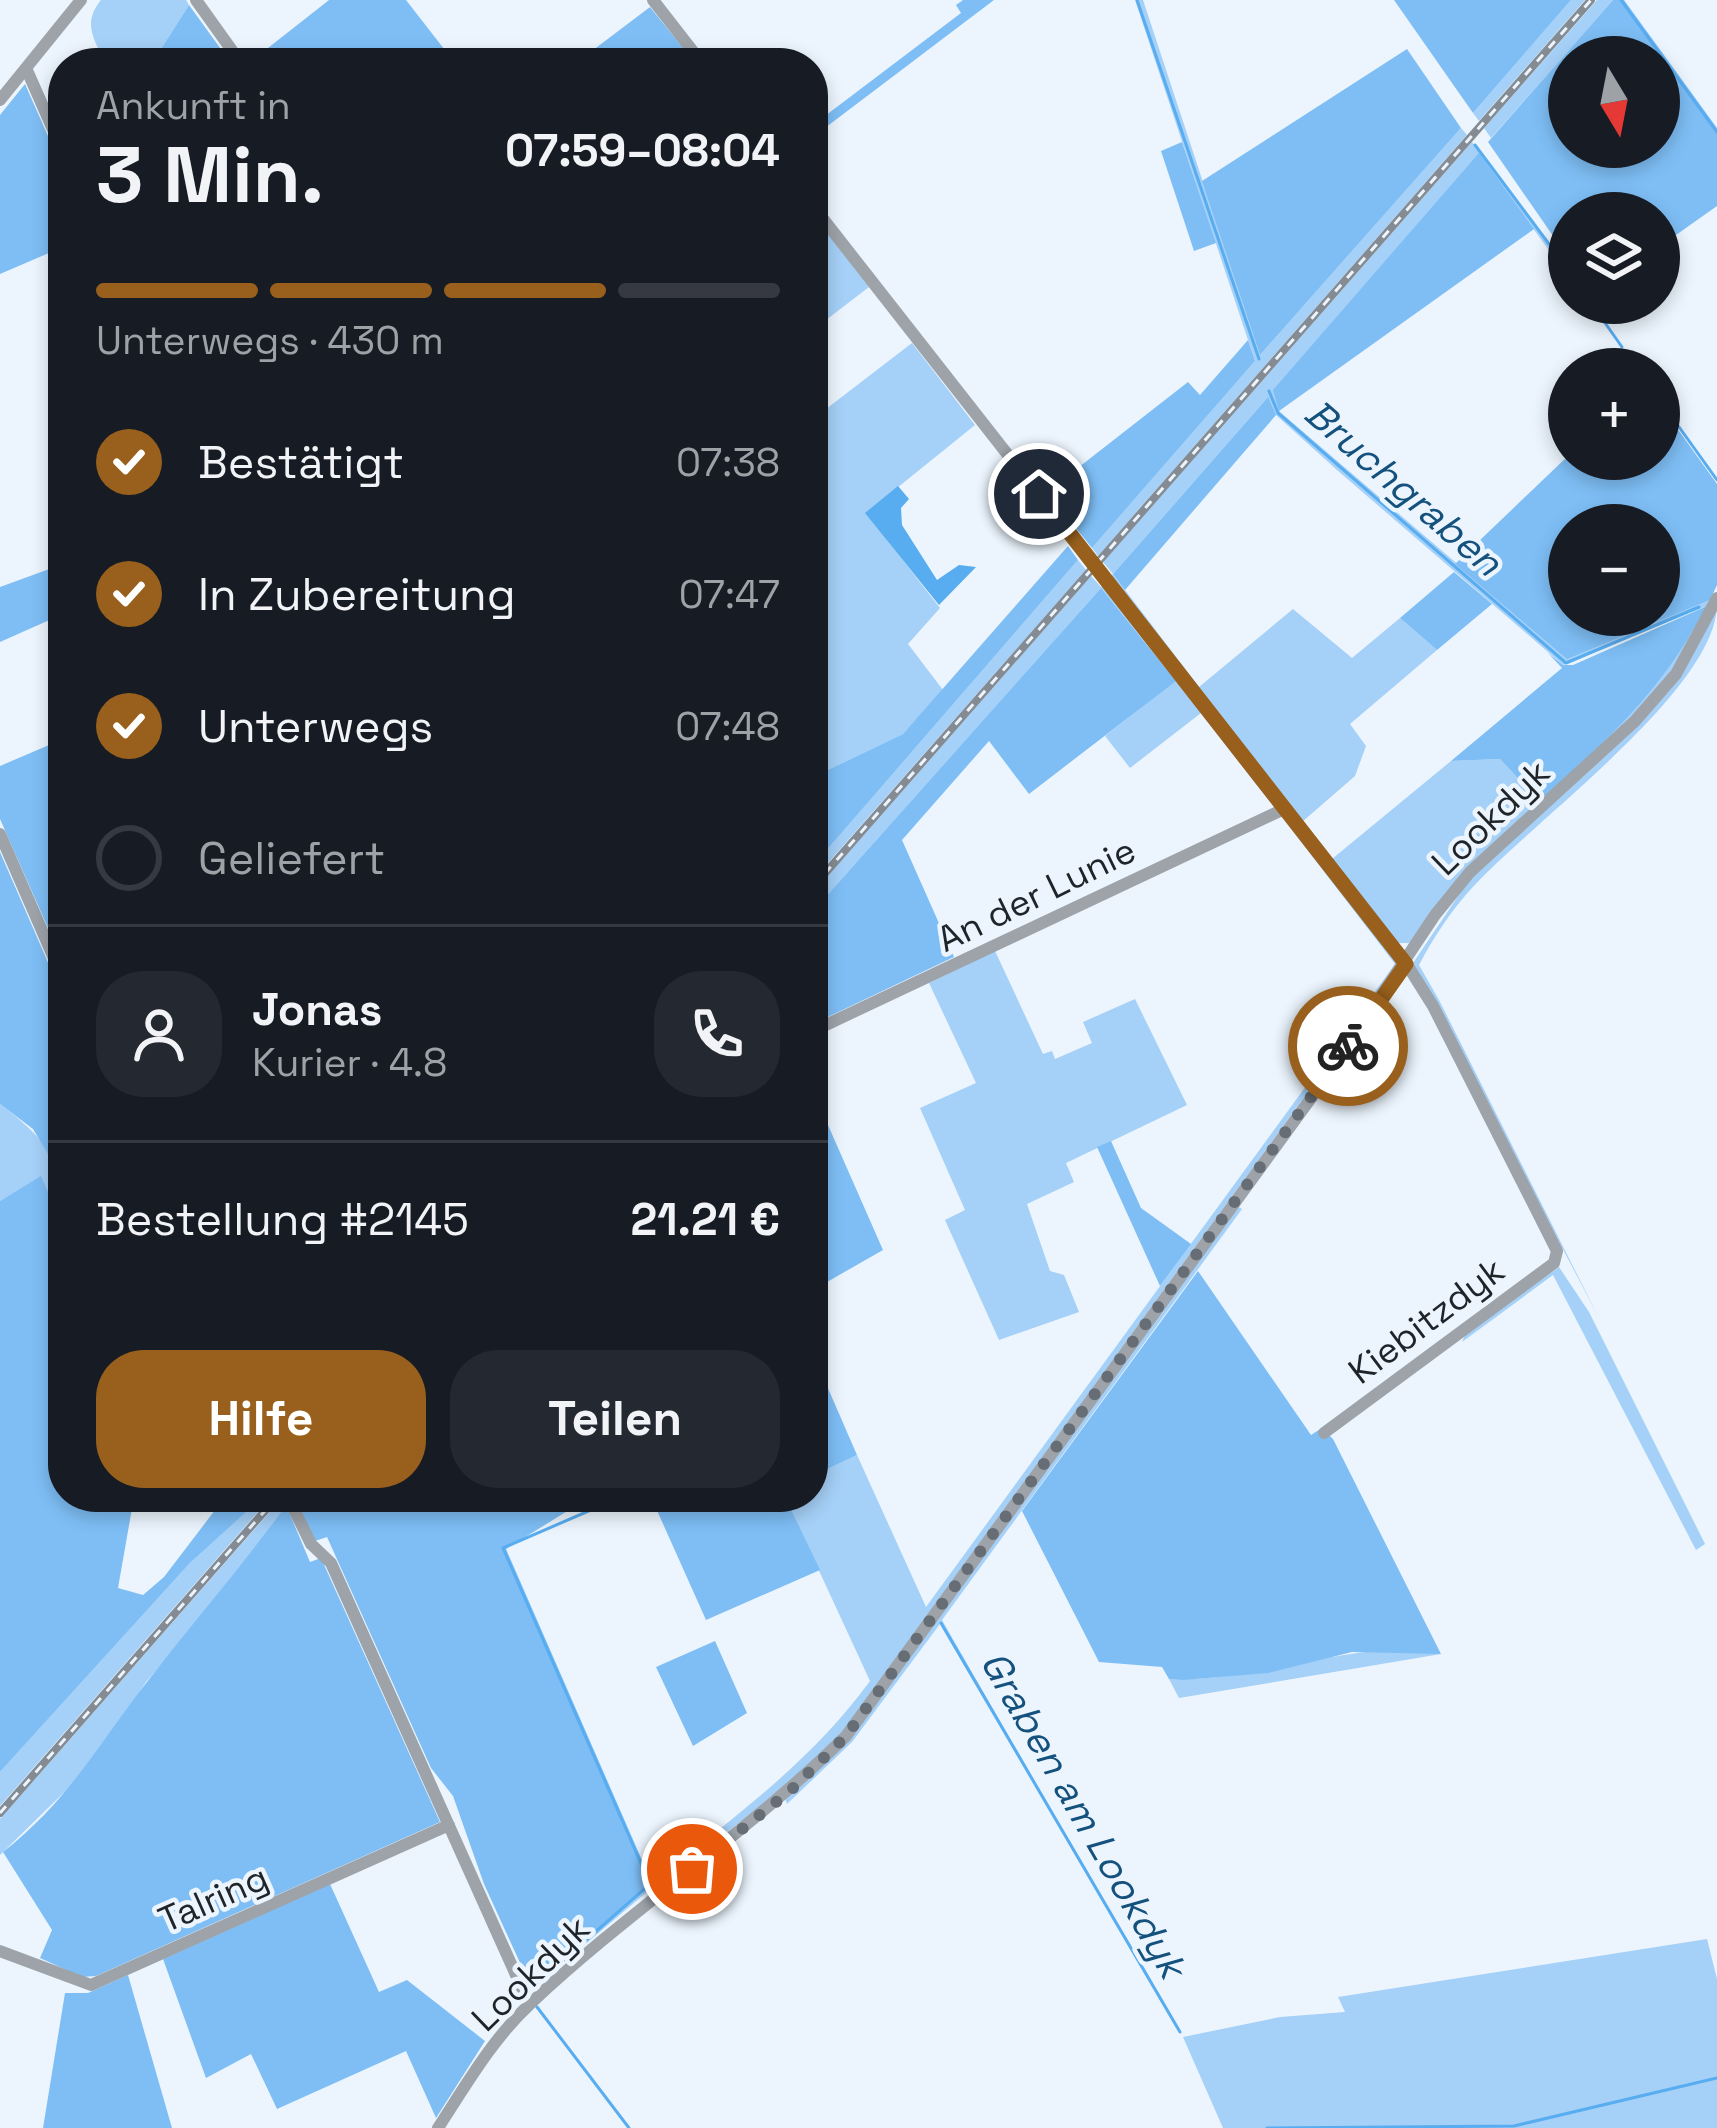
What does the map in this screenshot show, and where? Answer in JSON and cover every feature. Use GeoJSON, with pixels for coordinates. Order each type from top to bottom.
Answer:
{"type":"FeatureCollection","features":[{"type":"Feature","properties":{"kind":"street"},"geometry":{"type":"LineString","coordinates":[[0,100],[81,0]]}},
{"type":"Feature","properties":{"kind":"street"},"geometry":{"type":"LineString","coordinates":[[196,0],[230,48]]}},
{"type":"Feature","properties":{"kind":"street"},"geometry":{"type":"LineString","coordinates":[[652,0],[690,48]]}},
{"type":"Feature","properties":{"kind":"street"},"geometry":{"type":"LineString","coordinates":[[26,68],[48,118]]}},
{"type":"Feature","properties":{"kind":"street"},"geometry":{"type":"LineString","coordinates":[[828,225],[1406,964]]}},
{"type":"Feature","properties":{"kind":"street","name":"Lookdyk"},"geometry":{"type":"LineString","coordinates":[[438,2128],[491,2047],[529,2004],[791,1790],[846,1736],[1470,872],[1662,690],[1717,598]]}},
{"type":"Feature","properties":{"kind":"street","name":"An der Lunie"},"geometry":{"type":"LineString","coordinates":[[828,1024],[1284,809]]}},
{"type":"Feature","properties":{"kind":"street"},"geometry":{"type":"LineString","coordinates":[[0,834],[48,944]]}},
{"type":"Feature","properties":{"kind":"street","name":"Kiebitzdyk"},"geometry":{"type":"LineString","coordinates":[[1324,1433],[1554,1263],[1557,1252],[1433,1006],[1406,964]]}},
{"type":"Feature","properties":{"kind":"street"},"geometry":{"type":"LineString","coordinates":[[295,1512],[311,1544],[331,1563],[529,2004]]}},
{"type":"Feature","properties":{"kind":"street","name":"Talring"},"geometry":{"type":"LineString","coordinates":[[0,1951],[92,1985],[449,1825]]}},
{"type":"Feature","properties":{"kind":"shaded area"},"geometry":{"type":"Polygon","coordinates":[[[101,0],[186,0],[189,5],[162,48],[98,48],[91,24],[101,0]]]}},
{"type":"Feature","properties":{"kind":"shaded area"},"geometry":{"type":"Polygon","coordinates":[[[329,0],[406,0],[443,48],[268,48],[329,0]]]}},
{"type":"Feature","properties":{"kind":"shaded area"},"geometry":{"type":"Polygon","coordinates":[[[963,0],[994,0],[828,126],[828,114],[961,13],[956,5],[963,0]]]}},
{"type":"Feature","properties":{"kind":"shaded area"},"geometry":{"type":"Polygon","coordinates":[[[1135,0],[1143,0],[1260,355],[1461,128],[1467,135],[1098,556],[1092,548],[1255,361],[1135,0]]]}},
{"type":"Feature","properties":{"kind":"shaded area"},"geometry":{"type":"Polygon","coordinates":[[[1394,0],[1571,0],[1473,113],[1394,0]]]}},
{"type":"Feature","properties":{"kind":"shaded area"},"geometry":{"type":"Polygon","coordinates":[[[1571,0],[1585,0],[1553,36],[1548,36],[1548,42],[1479,121],[1473,113],[1571,0]]]}},
{"type":"Feature","properties":{"kind":"shaded area"},"geometry":{"type":"Polygon","coordinates":[[[1597,0],[1613,0],[1581,36],[1565,36],[1597,0]]]}},
{"type":"Feature","properties":{"kind":"shaded area"},"geometry":{"type":"Polygon","coordinates":[[[1613,0],[1624,0],[1650,36],[1581,36],[1613,0]]]}},
{"type":"Feature","properties":{"kind":"shaded area"},"geometry":{"type":"Polygon","coordinates":[[[189,5],[220,48],[162,48],[189,5]]]}},
{"type":"Feature","properties":{"kind":"shaded area"},"geometry":{"type":"Polygon","coordinates":[[[650,7],[683,48],[596,48],[650,7]]]}},
{"type":"Feature","properties":{"kind":"shaded area"},"geometry":{"type":"Polygon","coordinates":[[[1407,49],[1461,128],[1260,355],[1202,181],[1407,49]]]}},
{"type":"Feature","properties":{"kind":"shaded area"},"geometry":{"type":"Polygon","coordinates":[[[1548,56],[1548,74],[1491,138],[1484,128],[1548,56]]]}},
{"type":"Feature","properties":{"kind":"shaded area"},"geometry":{"type":"Polygon","coordinates":[[[1548,74],[1548,168],[1680,168],[1680,77],[1717,128],[1717,206],[1680,232],[1680,192],[1548,192],[1548,229],[1488,142],[1548,74]]]}},
{"type":"Feature","properties":{"kind":"shaded area"},"geometry":{"type":"Polygon","coordinates":[[[25,84],[48,136],[48,253],[0,274],[0,115],[25,84]]]}},
{"type":"Feature","properties":{"kind":"shaded area"},"geometry":{"type":"Polygon","coordinates":[[[1182,142],[1216,243],[1194,251],[1161,151],[1182,142]]]}},
{"type":"Feature","properties":{"kind":"shaded area"},"geometry":{"type":"Polygon","coordinates":[[[1472,142],[1548,242],[1548,249],[1479,154],[1279,411],[1567,658],[1621,636],[1634,636],[1563,665],[1276,415],[1267,398],[1113,574],[1103,562],[1472,142]]]}},
{"type":"Feature","properties":{"kind":"shaded area"},"geometry":{"type":"Polygon","coordinates":[[[1479,153],[1534,229],[1279,411],[1273,390],[1479,153]]]}},
{"type":"Feature","properties":{"kind":"shaded area"},"geometry":{"type":"Polygon","coordinates":[[[828,234],[869,287],[828,318],[828,234]]]}},
{"type":"Feature","properties":{"kind":"shaded area"},"geometry":{"type":"Polygon","coordinates":[[[1248,340],[1255,361],[1092,548],[1047,492],[1188,382],[1200,395],[1248,340]]]}},
{"type":"Feature","properties":{"kind":"shaded area"},"geometry":{"type":"Polygon","coordinates":[[[912,343],[975,425],[866,513],[940,608],[908,644],[943,690],[903,734],[828,770],[828,407],[912,343]]]}},
{"type":"Feature","properties":{"kind":"shaded area"},"geometry":{"type":"Polygon","coordinates":[[[1268,397],[1276,415],[1125,590],[1113,574],[1268,397]]]}},
{"type":"Feature","properties":{"kind":"shaded area"},"geometry":{"type":"Polygon","coordinates":[[[1680,432],[1717,484],[1717,585],[1710,600],[1680,612],[1680,504],[1548,504],[1548,636],[1623,636],[1567,659],[1455,564],[1548,475],[1548,480],[1680,480],[1680,432]]]}},
{"type":"Feature","properties":{"kind":"shaded area"},"geometry":{"type":"Polygon","coordinates":[[[898,486],[909,499],[901,508],[902,525],[937,580],[959,565],[976,567],[939,605],[865,513],[898,486]]]}},
{"type":"Feature","properties":{"kind":"shaded area"},"geometry":{"type":"Polygon","coordinates":[[[1068,546],[1078,560],[828,849],[828,770],[903,734],[1068,546]]]}},
{"type":"Feature","properties":{"kind":"shaded area"},"geometry":{"type":"Polygon","coordinates":[[[1078,560],[1086,570],[828,863],[828,849],[1078,560]]]}},
{"type":"Feature","properties":{"kind":"shaded area"},"geometry":{"type":"Polygon","coordinates":[[[48,569],[48,621],[0,642],[0,587],[48,569]]]}},
{"type":"Feature","properties":{"kind":"shaded area"},"geometry":{"type":"Polygon","coordinates":[[[1454,572],[1492,604],[1437,650],[1400,618],[1454,572]]]}},
{"type":"Feature","properties":{"kind":"shaded area"},"geometry":{"type":"Polygon","coordinates":[[[1113,574],[1199,687],[1293,609],[1352,658],[1400,618],[1437,650],[1350,724],[1366,746],[1355,776],[1302,822],[1332,859],[1451,761],[1500,759],[1540,802],[1409,943],[1393,943],[1109,578],[1113,574]]]}},
{"type":"Feature","properties":{"kind":"shaded area"},"geometry":{"type":"Polygon","coordinates":[[[1091,576],[1101,587],[1106,582],[1274,807],[1201,713],[1130,768],[1105,736],[1176,680],[1101,588],[828,894],[828,876],[1091,576]]]}},
{"type":"Feature","properties":{"kind":"shaded area"},"geometry":{"type":"Polygon","coordinates":[[[1101,588],[1176,681],[1029,794],[989,741],[902,840],[954,957],[828,1017],[828,894],[1101,588]]]}},
{"type":"Feature","properties":{"kind":"shaded area"},"geometry":{"type":"Polygon","coordinates":[[[1710,600],[1707,606],[1680,617],[1680,612],[1710,600]]]}},
{"type":"Feature","properties":{"kind":"shaded area"},"geometry":{"type":"Polygon","coordinates":[[[1707,606],[1652,689],[1540,802],[1500,759],[1451,761],[1562,668],[1548,653],[1563,665],[1573,665],[1639,636],[1680,636],[1680,618],[1707,606]]]}},
{"type":"Feature","properties":{"kind":"shaded area"},"geometry":{"type":"Polygon","coordinates":[[[1717,606],[1708,640],[1653,716],[1471,889],[1419,965],[1599,1318],[1413,963],[1477,868],[1717,606]]]}},
{"type":"Feature","properties":{"kind":"shaded area"},"geometry":{"type":"Polygon","coordinates":[[[48,745],[48,928],[0,819],[0,766],[48,745]]]}},
{"type":"Feature","properties":{"kind":"shaded area"},"geometry":{"type":"Polygon","coordinates":[[[1282,817],[1397,962],[1398,968],[838,1738],[782,1791],[654,1886],[532,1989],[797,1763],[870,1681],[792,1512],[828,1512],[828,1469],[857,1455],[926,1607],[1395,964],[1282,817]]]}},
{"type":"Feature","properties":{"kind":"shaded area"},"geometry":{"type":"Polygon","coordinates":[[[0,852],[48,962],[48,1154],[33,1129],[0,1104],[0,852]]]}},
{"type":"Feature","properties":{"kind":"shaded area"},"geometry":{"type":"Polygon","coordinates":[[[995,951],[1043,1054],[1052,1051],[1055,1059],[1092,1043],[1083,1022],[1135,999],[1187,1105],[1066,1163],[1074,1182],[1027,1204],[1050,1271],[1064,1275],[1079,1312],[999,1340],[945,1220],[965,1210],[920,1108],[976,1083],[929,983],[995,951]]]}},
{"type":"Feature","properties":{"kind":"shaded area"},"geometry":{"type":"Polygon","coordinates":[[[0,1104],[48,1151],[48,1193],[41,1177],[0,1201],[0,1104]]]}},
{"type":"Feature","properties":{"kind":"shaded area"},"geometry":{"type":"Polygon","coordinates":[[[828,1125],[883,1250],[828,1281],[828,1125]]]}},
{"type":"Feature","properties":{"kind":"shaded area"},"geometry":{"type":"Polygon","coordinates":[[[1111,1141],[1141,1208],[1191,1244],[1160,1286],[1097,1147],[1111,1141]]]}},
{"type":"Feature","properties":{"kind":"shaded area"},"geometry":{"type":"Polygon","coordinates":[[[41,1176],[48,1192],[48,1512],[131,1512],[118,1588],[143,1595],[164,1577],[214,1512],[246,1512],[190,1563],[0,1772],[0,1201],[41,1176]]]}},
{"type":"Feature","properties":{"kind":"shaded area"},"geometry":{"type":"Polygon","coordinates":[[[1237,1206],[1242,1209],[942,1620],[1179,2033],[940,1624],[852,1742],[787,1804],[785,1798],[845,1742],[1237,1206]]]}},
{"type":"Feature","properties":{"kind":"shaded area"},"geometry":{"type":"Polygon","coordinates":[[[1559,1267],[1589,1312],[1705,1544],[1696,1550],[1553,1275],[1462,1342],[1466,1333],[1559,1267]]]}},
{"type":"Feature","properties":{"kind":"shaded area"},"geometry":{"type":"Polygon","coordinates":[[[1198,1271],[1311,1435],[1322,1428],[1333,1439],[1441,1654],[1352,1652],[1268,1673],[1183,1680],[1169,1679],[1162,1667],[1099,1662],[1022,1511],[1198,1271]]]}},
{"type":"Feature","properties":{"kind":"shaded area"},"geometry":{"type":"Polygon","coordinates":[[[828,1388],[857,1455],[828,1469],[828,1388]]]}},
{"type":"Feature","properties":{"kind":"shaded area"},"geometry":{"type":"Polygon","coordinates":[[[246,1512],[258,1512],[0,1806],[0,1772],[190,1563],[246,1512]]]}},
{"type":"Feature","properties":{"kind":"shaded area"},"geometry":{"type":"Polygon","coordinates":[[[270,1512],[281,1512],[224,1592],[146,1682],[92,1765],[0,1855],[0,1819],[270,1512]]]}},
{"type":"Feature","properties":{"kind":"shaded area"},"geometry":{"type":"Polygon","coordinates":[[[281,1512],[289,1512],[310,1562],[321,1558],[440,1822],[96,1976],[82,1977],[40,1958],[52,1930],[3,1852],[65,1792],[281,1512]]]}},
{"type":"Feature","properties":{"kind":"shaded area"},"geometry":{"type":"Polygon","coordinates":[[[302,1512],[566,1512],[506,1549],[652,1883],[532,1989],[484,1884],[453,1796],[431,1768],[327,1537],[315,1541],[302,1512]]]}},
{"type":"Feature","properties":{"kind":"shaded area"},"geometry":{"type":"Polygon","coordinates":[[[658,1512],[792,1512],[820,1570],[706,1620],[658,1512]]]}},
{"type":"Feature","properties":{"kind":"shaded area"},"geometry":{"type":"Polygon","coordinates":[[[715,1641],[747,1713],[693,1746],[656,1667],[715,1641]]]}},
{"type":"Feature","properties":{"kind":"shaded area"},"geometry":{"type":"Polygon","coordinates":[[[1389,1650],[1441,1654],[1179,1698],[1169,1679],[1225,1676],[1389,1650]]]}},
{"type":"Feature","properties":{"kind":"shaded area"},"geometry":{"type":"Polygon","coordinates":[[[330,1884],[379,1992],[407,1980],[485,2041],[436,2118],[406,2051],[277,2109],[251,2054],[206,2078],[163,1959],[330,1884]]]}},
{"type":"Feature","properties":{"kind":"shaded area"},"geometry":{"type":"Polygon","coordinates":[[[1707,1939],[1717,1979],[1717,2128],[1223,2128],[1183,2037],[1280,2017],[1345,2012],[1338,1997],[1707,1939]]]}},
{"type":"Feature","properties":{"kind":"shaded area"},"geometry":{"type":"Polygon","coordinates":[[[128,1975],[172,2128],[43,2128],[65,1993],[88,1993],[128,1975]]]}},
{"type":"Feature","properties":{"kind":"waterway","name":"Bruchgraben"},"geometry":{"type":"LineString","coordinates":[[1137,0],[1259,359]]}},
{"type":"Feature","properties":{"kind":"waterway"},"geometry":{"type":"LineString","coordinates":[[1621,0],[1717,132]]}},
{"type":"Feature","properties":{"kind":"waterway"},"geometry":{"type":"LineString","coordinates":[[1475,145],[1548,243]]}},
{"type":"Feature","properties":{"kind":"waterway"},"geometry":{"type":"LineString","coordinates":[[1606,324],[1622,347]]}},
{"type":"Feature","properties":{"kind":"waterway","name":"Bruchgraben"},"geometry":{"type":"LineString","coordinates":[[1269,391],[1278,413],[1566,663],[1699,607]]}},
{"type":"Feature","properties":{"kind":"waterway"},"geometry":{"type":"LineString","coordinates":[[1680,428],[1717,480]]}},
{"type":"Feature","properties":{"kind":"waterway"},"geometry":{"type":"LineString","coordinates":[[534,1986],[650,1884],[503,1548],[586,1512]]}},
{"type":"Feature","properties":{"kind":"waterway","name":"Graben am Lookdyk"},"geometry":{"type":"LineString","coordinates":[[941,1623],[1180,2032]]}},
{"type":"Feature","properties":{"kind":"waterway"},"geometry":{"type":"LineString","coordinates":[[537,2007],[629,2128]]}},
{"type":"Feature","properties":{"kind":"waterway"},"geometry":{"type":"LineString","coordinates":[[1267,2128],[1514,2126],[1717,2078]]}},
{"type":"Feature","properties":{"kind":"railway"},"geometry":{"type":"LineString","coordinates":[[828,870],[1591,0]]}},
{"type":"Feature","properties":{"kind":"railway"},"geometry":{"type":"LineString","coordinates":[[0,1813],[264,1512]]}},
{"type":"Feature","properties":{"kind":"way so far"},"geometry":{"type":"LineString","coordinates":[[692,1869],[791,1790],[846,1736],[1348,1046]]}},
{"type":"Feature","properties":{"kind":"route"},"geometry":{"type":"LineString","coordinates":[[1039,494],[1406,964],[1348,1046]]}}]}
